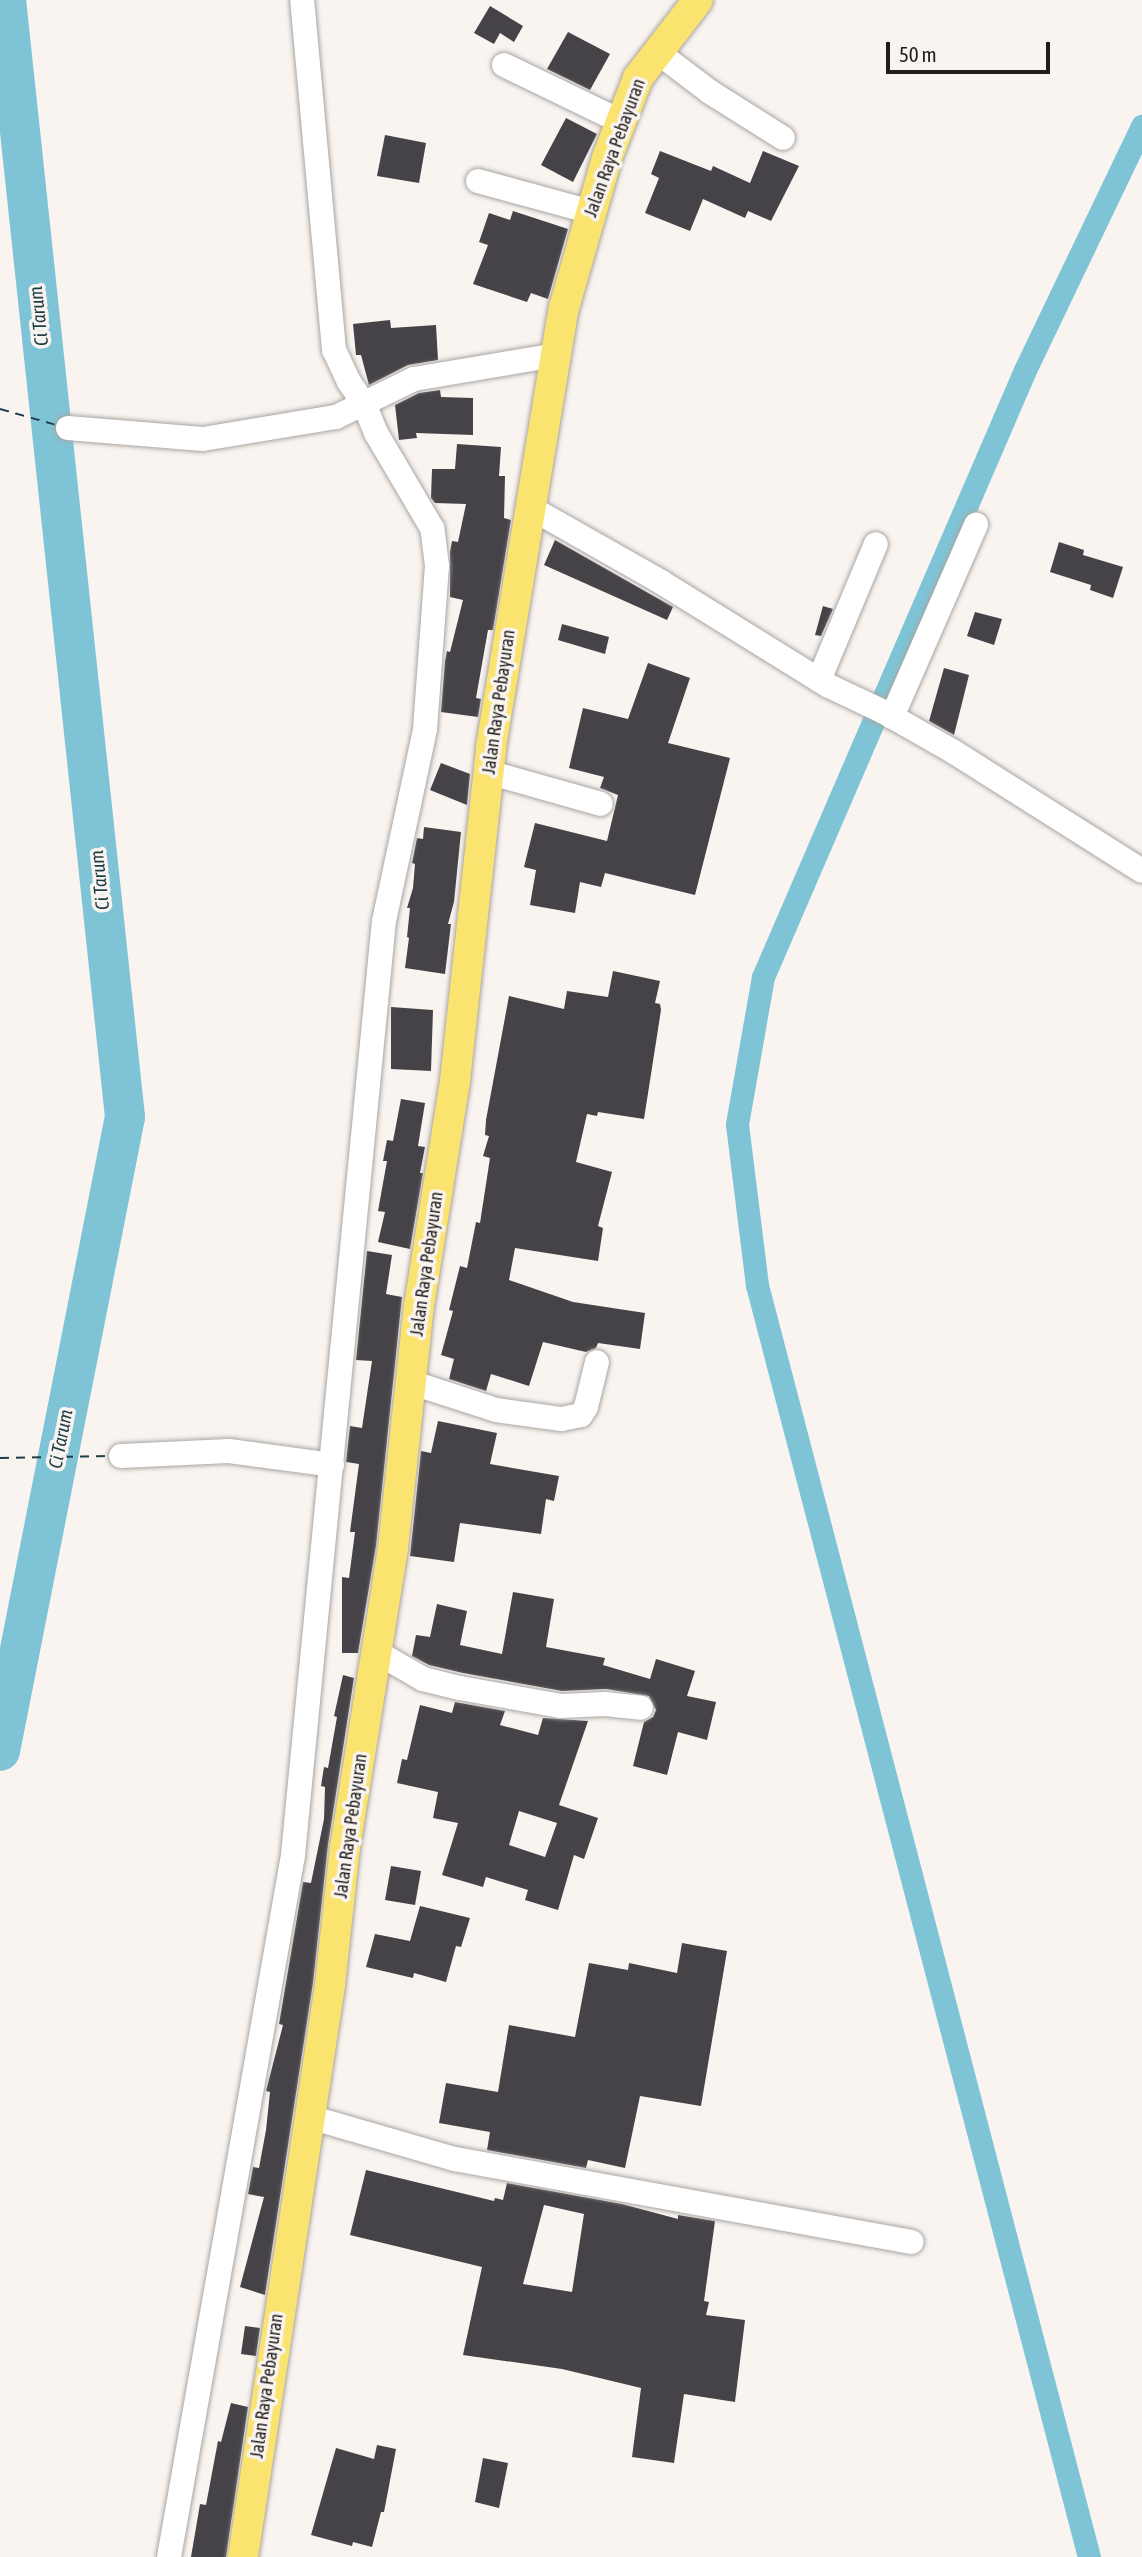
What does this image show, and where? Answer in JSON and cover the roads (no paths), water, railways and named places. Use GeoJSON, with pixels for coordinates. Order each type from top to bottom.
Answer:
{"type":"FeatureCollection","features":[{"type":"Feature","properties":{"kind":"main road","name":"Jalan Raya Pebayuran"},"geometry":{"type":"LineString","coordinates":[[243,2557],[330,1985],[345,1848],[378,1653],[413,1383],[419,1306],[455,1081],[488,772],[564,309],[620,121],[638,78],[656,51],[698,0]]}},
{"type":"Feature","properties":{"kind":"street"},"geometry":{"type":"LineString","coordinates":[[169,2557],[293,1855],[384,920],[425,729],[437,566],[432,528],[376,433],[364,404],[349,382],[334,350],[302,0]]}},
{"type":"Feature","properties":{"kind":"street"},"geometry":{"type":"LineString","coordinates":[[656,51],[710,92],[783,138]]}},
{"type":"Feature","properties":{"kind":"street"},"geometry":{"type":"LineString","coordinates":[[504,65],[620,121]]}},
{"type":"Feature","properties":{"kind":"street"},"geometry":{"type":"LineString","coordinates":[[478,181],[591,212]]}},
{"type":"Feature","properties":{"kind":"street"},"geometry":{"type":"LineString","coordinates":[[68,428],[203,439],[336,417],[414,379],[556,355]]}},
{"type":"Feature","properties":{"kind":"street"},"geometry":{"type":"LineString","coordinates":[[531,508],[661,582],[824,683],[888,715],[1142,872]]}},
{"type":"Feature","properties":{"kind":"street"},"geometry":{"type":"LineString","coordinates":[[888,715],[976,525]]}},
{"type":"Feature","properties":{"kind":"street"},"geometry":{"type":"LineString","coordinates":[[824,683],[876,544]]}},
{"type":"Feature","properties":{"kind":"street"},"geometry":{"type":"LineString","coordinates":[[488,772],[601,804]]}},
{"type":"Feature","properties":{"kind":"street"},"geometry":{"type":"LineString","coordinates":[[413,1383],[496,1410],[561,1419],[581,1415],[586,1407],[597,1362]]}},
{"type":"Feature","properties":{"kind":"street"},"geometry":{"type":"LineString","coordinates":[[121,1456],[229,1451],[332,1465]]}},
{"type":"Feature","properties":{"kind":"street"},"geometry":{"type":"LineString","coordinates":[[378,1653],[423,1679],[460,1688],[561,1706],[606,1704],[641,1709]]}},
{"type":"Feature","properties":{"kind":"street"},"geometry":{"type":"LineString","coordinates":[[310,2117],[455,2160],[912,2242]]}},
{"type":"Feature","properties":{"kind":"waterway","name":"Ci Tarum"},"geometry":{"type":"LineString","coordinates":[[0,1751],[125,1117],[6,0]]}},
{"type":"Feature","properties":{"kind":"waterway"},"geometry":{"type":"LineString","coordinates":[[1089,2557],[757,1285],[737,1124],[763,977],[1025,370],[1142,126]]}}]}
